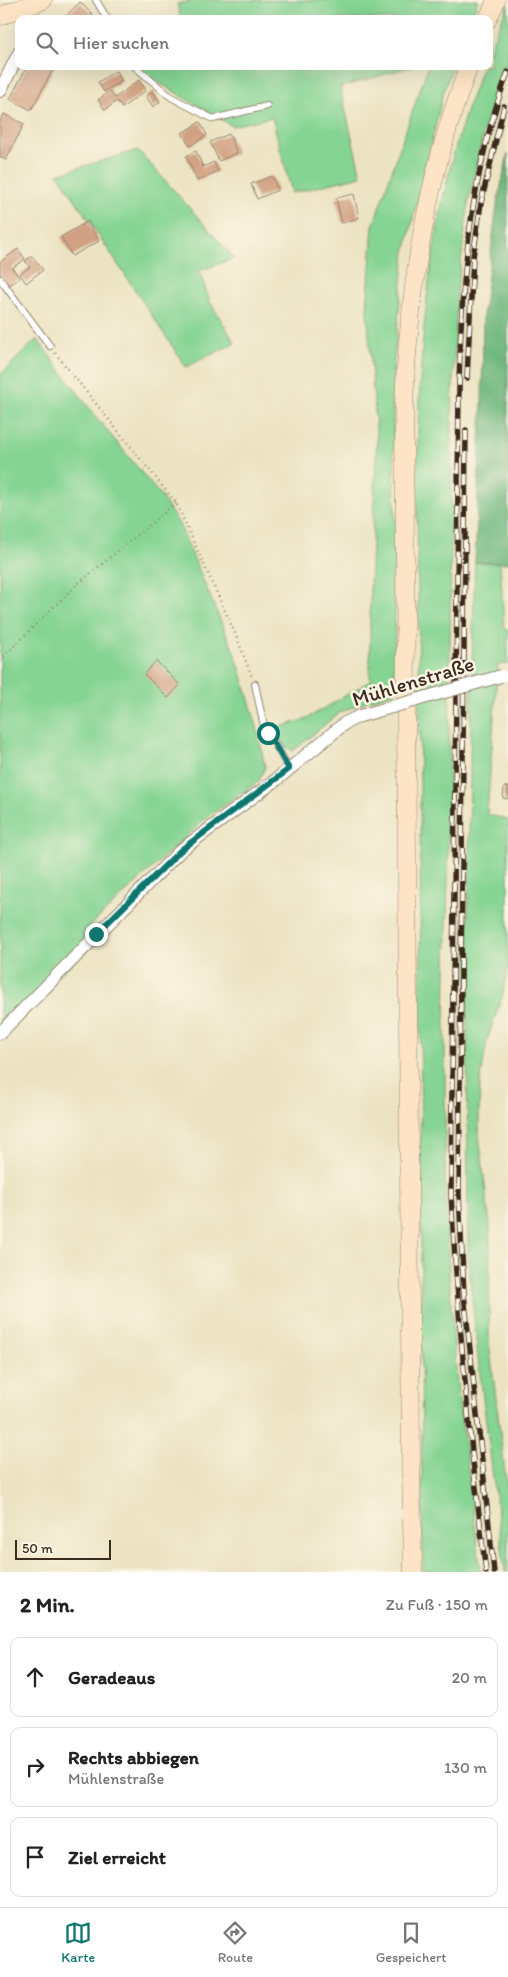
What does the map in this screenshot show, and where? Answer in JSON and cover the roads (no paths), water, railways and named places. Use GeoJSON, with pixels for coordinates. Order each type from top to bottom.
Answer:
{"type":"FeatureCollection","features":[{"type":"Feature","properties":{"kind":"main road"},"geometry":{"type":"LineString","coordinates":[[0,16],[22,13],[43,0]]}},
{"type":"Feature","properties":{"kind":"main road"},"geometry":{"type":"LineString","coordinates":[[490,15],[496,0]]}},
{"type":"Feature","properties":{"kind":"main road"},"geometry":{"type":"LineString","coordinates":[[413,1572],[404,402],[408,334],[416,264],[426,209],[442,145],[467,70]]}},
{"type":"Feature","properties":{"kind":"street"},"geometry":{"type":"LineString","coordinates":[[0,90],[15,61]]}},
{"type":"Feature","properties":{"kind":"street","name":"Mühlenstraße"},"geometry":{"type":"LineString","coordinates":[[0,1033],[181,850],[289,769],[345,723],[360,716],[504,676]]}},
{"type":"Feature","properties":{"kind":"lane"},"geometry":{"type":"LineString","coordinates":[[96,0],[105,15]]}},
{"type":"Feature","properties":{"kind":"lane"},"geometry":{"type":"LineString","coordinates":[[139,70],[171,97],[213,119],[267,106]]}},
{"type":"Feature","properties":{"kind":"lane"},"geometry":{"type":"LineString","coordinates":[[0,279],[50,346]]}},
{"type":"Feature","properties":{"kind":"lane"},"geometry":{"type":"LineString","coordinates":[[254,684],[266,728],[289,769]]}},
{"type":"Feature","properties":{"kind":"railway"},"geometry":{"type":"LineString","coordinates":[[486,1572],[465,1383],[451,1194],[459,388],[465,267],[476,188],[495,110],[508,72]]}},
{"type":"Feature","properties":{"kind":"railway"},"geometry":{"type":"LineString","coordinates":[[467,378],[473,257],[481,203],[504,106]]}},
{"type":"Feature","properties":{"kind":"railway"},"geometry":{"type":"LineString","coordinates":[[466,430],[459,1194],[464,1294],[494,1572]]}}]}
